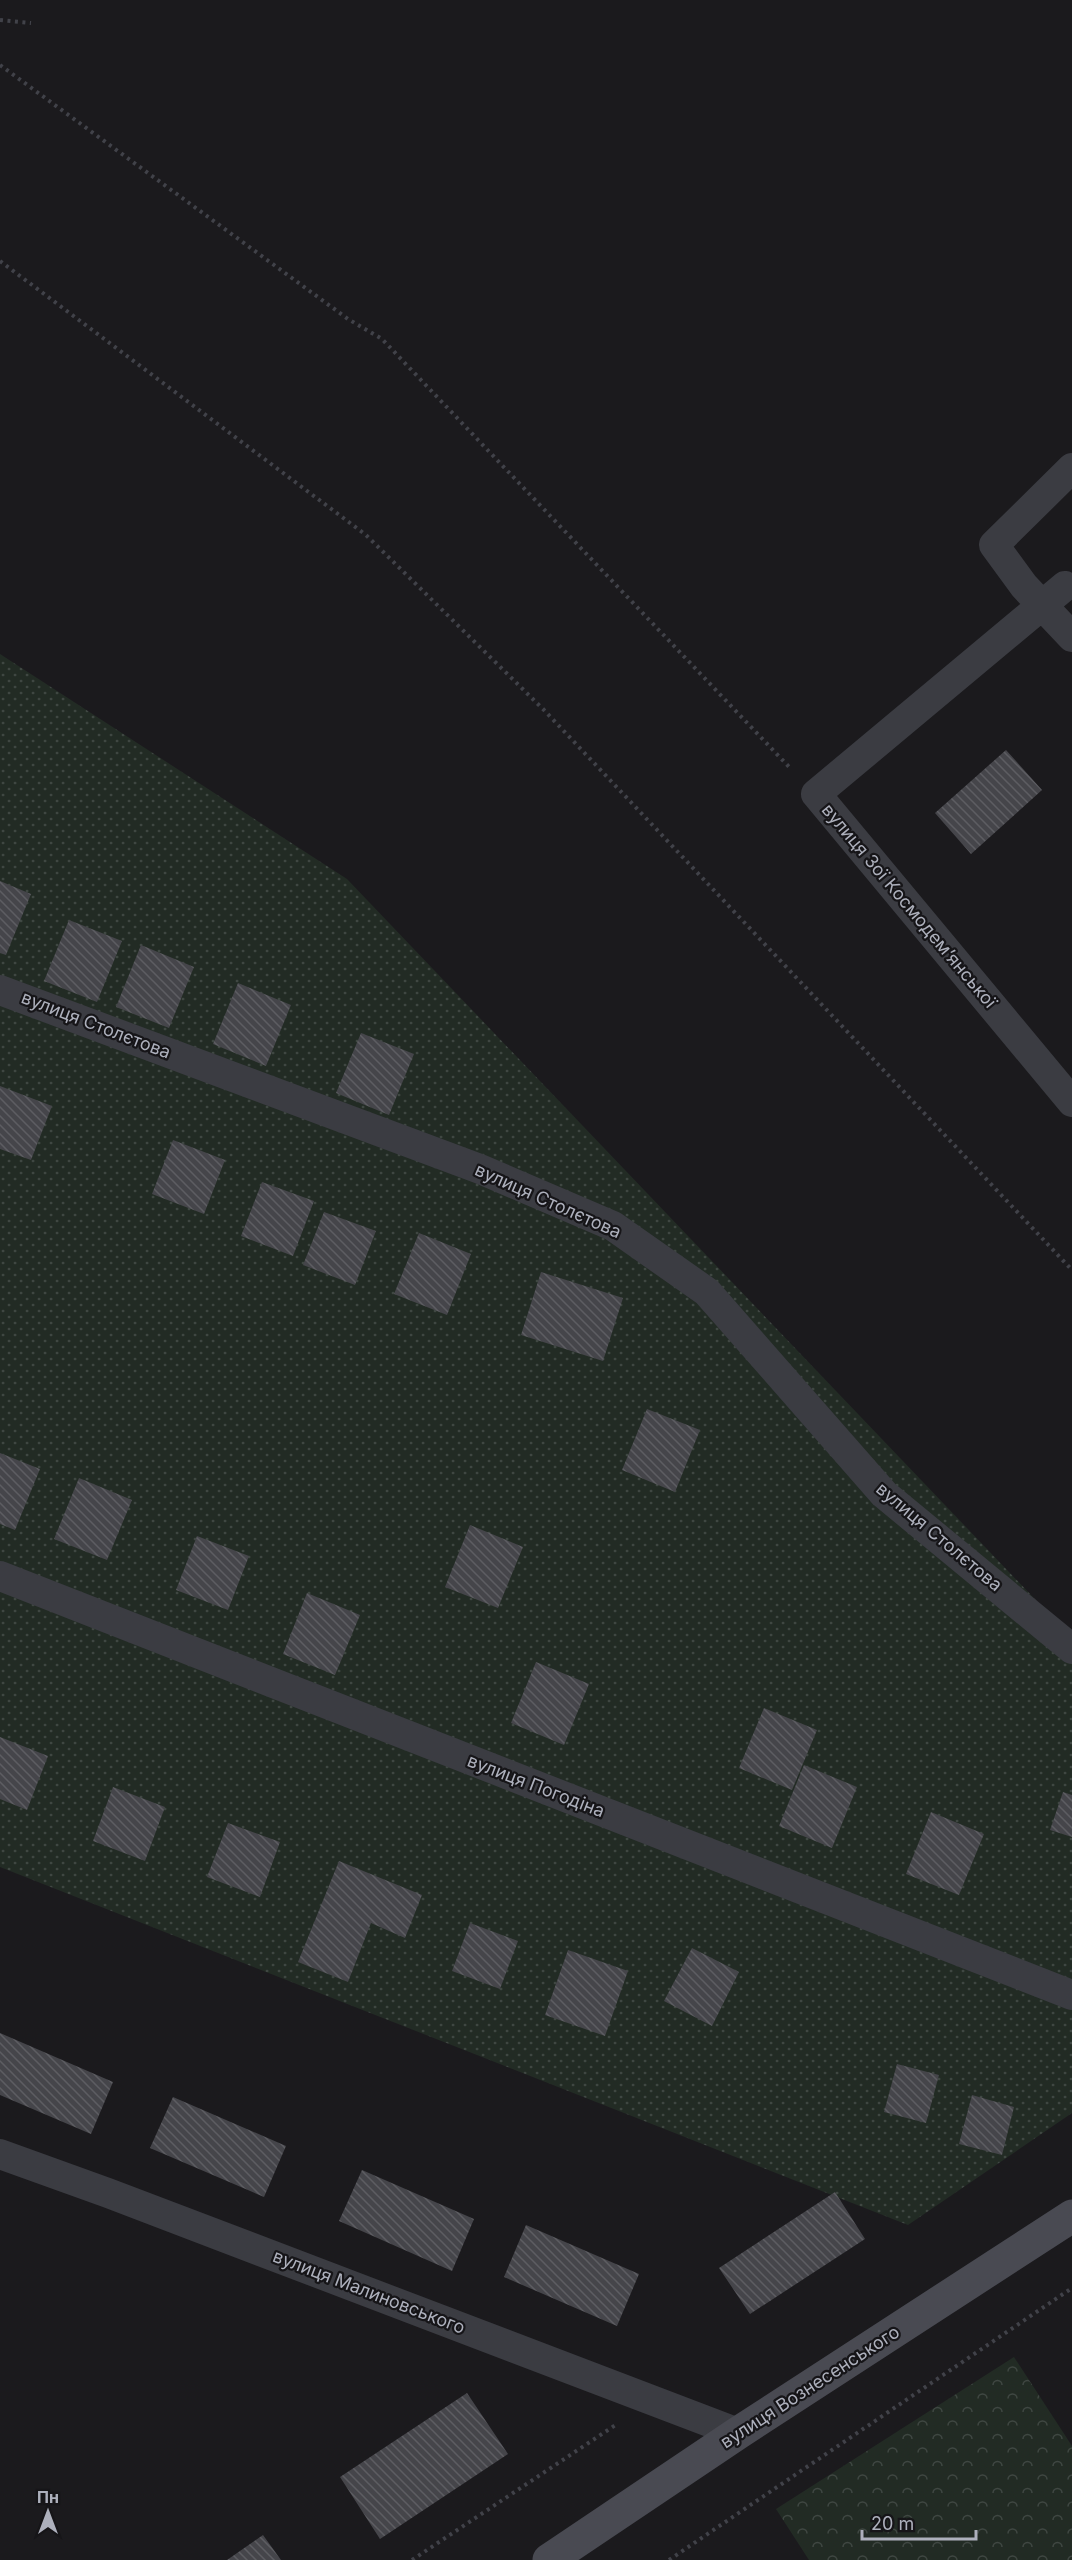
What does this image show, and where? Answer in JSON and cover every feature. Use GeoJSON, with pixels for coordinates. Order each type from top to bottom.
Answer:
{"type":"FeatureCollection","features":[{"type":"Feature","properties":{"kind":"main road","name":"вулиця Вознесенського"},"geometry":{"type":"LineString","coordinates":[[549,2560],[738,2433],[1072,2216]]}},
{"type":"Feature","properties":{"kind":"street"},"geometry":{"type":"LineString","coordinates":[[1072,468],[994,546],[1034,596],[1072,636]]}},
{"type":"Feature","properties":{"kind":"street","name":"вулиця Зої Космодем’янської"},"geometry":{"type":"LineString","coordinates":[[1065,586],[1034,596],[816,794],[1072,1101]]}},
{"type":"Feature","properties":{"kind":"street","name":"вулиця Столєтова"},"geometry":{"type":"LineString","coordinates":[[0,990],[480,1169],[613,1226],[707,1292],[884,1494],[1072,1649]]}},
{"type":"Feature","properties":{"kind":"street","name":"вулиця Погодіна"},"geometry":{"type":"LineString","coordinates":[[0,1576],[1072,1995]]}},
{"type":"Feature","properties":{"kind":"street","name":"вулиця Малиновського"},"geometry":{"type":"LineString","coordinates":[[0,2154],[120,2197],[738,2433]]}},
{"type":"Feature","properties":{"kind":"path"},"geometry":{"type":"LineString","coordinates":[[0,20],[31,23]]}},
{"type":"Feature","properties":{"kind":"path"},"geometry":{"type":"LineString","coordinates":[[0,65],[348,319],[382,339],[816,794]]}},
{"type":"Feature","properties":{"kind":"path"},"geometry":{"type":"LineString","coordinates":[[0,261],[366,535],[397,564],[544,710],[1072,1270]]}},
{"type":"Feature","properties":{"kind":"path"},"geometry":{"type":"LineString","coordinates":[[669,2560],[1072,2288]]}},
{"type":"Feature","properties":{"kind":"path"},"geometry":{"type":"LineString","coordinates":[[412,2560],[653,2401]]}},
{"type":"Feature","properties":{"kind":"green space"},"geometry":{"type":"Polygon","coordinates":[[[0,654],[347,879],[1072,1638],[1072,2113],[908,2225],[0,1867],[0,654]]]}},
{"type":"Feature","properties":{"kind":"green space"},"geometry":{"type":"Polygon","coordinates":[[[1014,2357],[1072,2446],[1072,2560],[809,2560],[776,2509],[1014,2357]]]}},
{"type":"Feature","properties":{"kind":"building"},"geometry":{"type":"Polygon","coordinates":[[[1006,750],[1042,790],[971,854],[935,813],[1006,750]]]}},
{"type":"Feature","properties":{"kind":"building"},"geometry":{"type":"Polygon","coordinates":[[[0,881],[31,894],[6,955],[0,953],[0,881]]]}},
{"type":"Feature","properties":{"kind":"building"},"geometry":{"type":"Polygon","coordinates":[[[69,920],[122,941],[97,1002],[44,981],[69,920]]]}},
{"type":"Feature","properties":{"kind":"building"},"geometry":{"type":"Polygon","coordinates":[[[141,945],[194,967],[169,1028],[116,1007],[141,945]]]}},
{"type":"Feature","properties":{"kind":"building"},"geometry":{"type":"Polygon","coordinates":[[[238,983],[291,1005],[266,1066],[213,1044],[238,983]]]}},
{"type":"Feature","properties":{"kind":"building"},"geometry":{"type":"Polygon","coordinates":[[[361,1033],[414,1054],[389,1115],[336,1093],[361,1033]]]}},
{"type":"Feature","properties":{"kind":"building"},"geometry":{"type":"Polygon","coordinates":[[[0,1086],[52,1106],[31,1160],[0,1149],[0,1086]]]}},
{"type":"Feature","properties":{"kind":"building"},"geometry":{"type":"Polygon","coordinates":[[[173,1140],[225,1160],[204,1214],[152,1194],[173,1140]]]}},
{"type":"Feature","properties":{"kind":"building"},"geometry":{"type":"Polygon","coordinates":[[[262,1182],[314,1201],[293,1256],[241,1236],[262,1182]]]}},
{"type":"Feature","properties":{"kind":"building"},"geometry":{"type":"Polygon","coordinates":[[[324,1212],[376,1231],[355,1285],[303,1265],[324,1212]]]}},
{"type":"Feature","properties":{"kind":"building"},"geometry":{"type":"Polygon","coordinates":[[[419,1233],[471,1254],[447,1315],[394,1294],[419,1233]]]}},
{"type":"Feature","properties":{"kind":"building"},"geometry":{"type":"Polygon","coordinates":[[[541,1272],[623,1298],[603,1361],[521,1335],[541,1272]]]}},
{"type":"Feature","properties":{"kind":"building"},"geometry":{"type":"Polygon","coordinates":[[[647,1409],[700,1430],[675,1492],[622,1470],[647,1409]]]}},
{"type":"Feature","properties":{"kind":"building"},"geometry":{"type":"Polygon","coordinates":[[[0,1453],[40,1469],[15,1530],[0,1524],[0,1453]]]}},
{"type":"Feature","properties":{"kind":"building"},"geometry":{"type":"Polygon","coordinates":[[[79,1478],[132,1500],[107,1560],[54,1539],[79,1478]]]}},
{"type":"Feature","properties":{"kind":"building"},"geometry":{"type":"Polygon","coordinates":[[[470,1525],[523,1547],[498,1608],[445,1587],[470,1525]]]}},
{"type":"Feature","properties":{"kind":"building"},"geometry":{"type":"Polygon","coordinates":[[[197,1536],[249,1556],[228,1610],[176,1590],[197,1536]]]}},
{"type":"Feature","properties":{"kind":"building"},"geometry":{"type":"Polygon","coordinates":[[[307,1593],[360,1615],[335,1675],[283,1654],[307,1593]]]}},
{"type":"Feature","properties":{"kind":"building"},"geometry":{"type":"Polygon","coordinates":[[[536,1662],[589,1684],[564,1745],[511,1723],[536,1662]]]}},
{"type":"Feature","properties":{"kind":"building"},"geometry":{"type":"Polygon","coordinates":[[[764,1708],[817,1730],[792,1790],[739,1768],[764,1708]]]}},
{"type":"Feature","properties":{"kind":"building"},"geometry":{"type":"Polygon","coordinates":[[[0,1737],[48,1756],[27,1810],[0,1799],[0,1737]]]}},
{"type":"Feature","properties":{"kind":"building"},"geometry":{"type":"Polygon","coordinates":[[[804,1765],[857,1787],[832,1848],[779,1826],[804,1765]]]}},
{"type":"Feature","properties":{"kind":"building"},"geometry":{"type":"Polygon","coordinates":[[[113,1787],[165,1807],[145,1861],[93,1841],[113,1787]]]}},
{"type":"Feature","properties":{"kind":"building"},"geometry":{"type":"Polygon","coordinates":[[[1063,1792],[1072,1795],[1072,1837],[1050,1830],[1063,1792]]]}},
{"type":"Feature","properties":{"kind":"building"},"geometry":{"type":"Polygon","coordinates":[[[931,1812],[984,1834],[959,1895],[906,1874],[931,1812]]]}},
{"type":"Feature","properties":{"kind":"building"},"geometry":{"type":"Polygon","coordinates":[[[228,1823],[280,1842],[260,1897],[207,1877],[228,1823]]]}},
{"type":"Feature","properties":{"kind":"building"},"geometry":{"type":"Polygon","coordinates":[[[339,1861],[422,1895],[405,1938],[371,1923],[348,1982],[298,1962],[339,1861]]]}},
{"type":"Feature","properties":{"kind":"building"},"geometry":{"type":"Polygon","coordinates":[[[470,1923],[518,1941],[500,1989],[452,1971],[470,1923]]]}},
{"type":"Feature","properties":{"kind":"building"},"geometry":{"type":"Polygon","coordinates":[[[692,1948],[739,1972],[712,2026],[664,2001],[692,1948]]]}},
{"type":"Feature","properties":{"kind":"building"},"geometry":{"type":"Polygon","coordinates":[[[568,1950],[628,1971],[605,2036],[545,2015],[568,1950]]]}},
{"type":"Feature","properties":{"kind":"building"},"geometry":{"type":"Polygon","coordinates":[[[0,2033],[113,2082],[91,2134],[0,2095],[0,2033]]]}},
{"type":"Feature","properties":{"kind":"building"},"geometry":{"type":"Polygon","coordinates":[[[897,2064],[939,2075],[926,2123],[884,2112],[897,2064]]]}},
{"type":"Feature","properties":{"kind":"building"},"geometry":{"type":"Polygon","coordinates":[[[972,2095],[1014,2107],[1002,2155],[959,2144],[972,2095]]]}},
{"type":"Feature","properties":{"kind":"building"},"geometry":{"type":"Polygon","coordinates":[[[173,2097],[286,2146],[264,2197],[150,2148],[173,2097]]]}},
{"type":"Feature","properties":{"kind":"building"},"geometry":{"type":"Polygon","coordinates":[[[362,2170],[474,2219],[452,2271],[339,2221],[362,2170]]]}},
{"type":"Feature","properties":{"kind":"building"},"geometry":{"type":"Polygon","coordinates":[[[835,2192],[865,2239],[750,2314],[719,2268],[835,2192]]]}},
{"type":"Feature","properties":{"kind":"building"},"geometry":{"type":"Polygon","coordinates":[[[526,2225],[639,2274],[617,2326],[504,2277],[526,2225]]]}},
{"type":"Feature","properties":{"kind":"building"},"geometry":{"type":"Polygon","coordinates":[[[467,2393],[508,2454],[380,2539],[340,2477],[467,2393]]]}},
{"type":"Feature","properties":{"kind":"building"},"geometry":{"type":"Polygon","coordinates":[[[263,2535],[281,2560],[227,2560],[263,2535]]]}}]}
